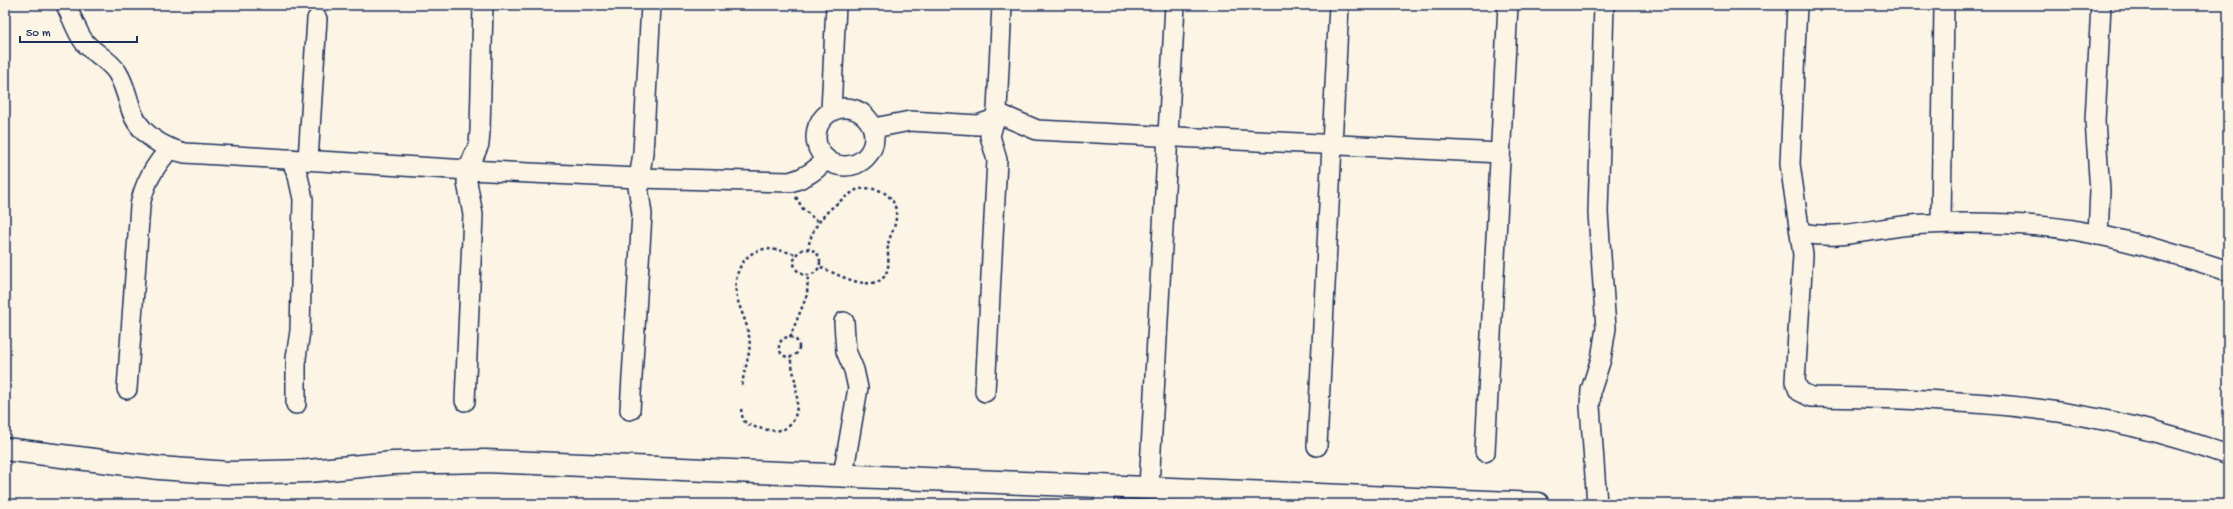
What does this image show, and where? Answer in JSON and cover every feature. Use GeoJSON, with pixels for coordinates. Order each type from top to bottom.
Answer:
{"type":"FeatureCollection","features":[{"type":"Feature","properties":{"kind":"street"},"geometry":{"type":"LineString","coordinates":[[66,5],[85,42],[110,62],[118,73],[136,120],[150,137],[170,149],[185,153],[468,170],[638,178],[790,182],[811,174],[826,159]]}},
{"type":"Feature","properties":{"kind":"street"},"geometry":{"type":"LineString","coordinates":[[465,401],[473,215],[467,189],[468,170],[479,144],[483,5]]}},
{"type":"Feature","properties":{"kind":"street"},"geometry":{"type":"LineString","coordinates":[[630,410],[642,214],[638,178],[643,153],[651,5]]}},
{"type":"Feature","properties":{"kind":"street"},"geometry":{"type":"LineString","coordinates":[[831,111],[836,5]]}},
{"type":"Feature","properties":{"kind":"street"},"geometry":{"type":"LineString","coordinates":[[986,392],[998,160],[990,136],[996,119],[1002,5]]}},
{"type":"Feature","properties":{"kind":"street"},"geometry":{"type":"LineString","coordinates":[[1149,487],[1176,5]]}},
{"type":"Feature","properties":{"kind":"street"},"geometry":{"type":"LineString","coordinates":[[1317,446],[1339,5]]}},
{"type":"Feature","properties":{"kind":"street"},"geometry":{"type":"LineString","coordinates":[[1485,452],[1508,5]]}},
{"type":"Feature","properties":{"kind":"street"},"geometry":{"type":"LineString","coordinates":[[1597,504],[1590,406],[1591,390],[1602,351],[1606,328],[1598,213],[1604,5]]}},
{"type":"Feature","properties":{"kind":"street"},"geometry":{"type":"LineString","coordinates":[[1797,5],[1790,164],[1793,196],[1801,233],[1803,277],[1795,381],[1799,391],[1806,396],[1950,402],[2037,409],[2133,427],[2228,455]]}},
{"type":"Feature","properties":{"kind":"street"},"geometry":{"type":"LineString","coordinates":[[1941,224],[1944,5]]}},
{"type":"Feature","properties":{"kind":"street"},"geometry":{"type":"LineString","coordinates":[[2098,235],[2100,191],[2095,141],[2101,5]]}},
{"type":"Feature","properties":{"kind":"street"},"geometry":{"type":"LineString","coordinates":[[296,404],[296,358],[300,331],[303,199],[298,176],[317,20]]}},
{"type":"Feature","properties":{"kind":"street"},"geometry":{"type":"LineString","coordinates":[[853,108],[866,116],[874,128],[875,135],[872,150],[862,162],[847,166],[840,166],[826,159],[818,148],[816,134],[821,121],[831,111],[853,108]]}},
{"type":"Feature","properties":{"kind":"street"},"geometry":{"type":"LineString","coordinates":[[874,128],[910,121],[978,124],[1009,117],[1025,126],[1037,130],[1168,138],[1333,144],[1500,153]]}},
{"type":"Feature","properties":{"kind":"street"},"geometry":{"type":"LineString","coordinates":[[127,389],[140,206],[146,181],[152,170],[170,149]]}},
{"type":"Feature","properties":{"kind":"street"},"geometry":{"type":"LineString","coordinates":[[1801,233],[1845,236],[1901,226],[1941,224],[2038,226],[2098,235],[2183,256],[2228,271]]}},
{"type":"Feature","properties":{"kind":"street"},"geometry":{"type":"LineString","coordinates":[[843,475],[858,388],[854,370],[846,351],[844,322]]}},
{"type":"Feature","properties":{"kind":"street"},"geometry":{"type":"LineString","coordinates":[[5,449],[159,468],[229,473],[308,471],[393,463],[485,461],[843,475],[1104,495],[1149,487],[1538,504]]}},
{"type":"Feature","properties":{"kind":"path"},"geometry":{"type":"LineString","coordinates":[[790,182],[797,200],[806,212],[818,222]]}},
{"type":"Feature","properties":{"kind":"path"},"geometry":{"type":"LineString","coordinates":[[808,250],[811,235],[818,222],[850,194],[863,188],[882,191],[892,199],[896,211],[895,224],[888,244],[887,271],[882,279],[873,283],[858,282],[819,266]]}},
{"type":"Feature","properties":{"kind":"path"},"geometry":{"type":"LineString","coordinates":[[742,385],[750,342],[748,328],[736,292],[736,277],[739,269],[747,257],[759,250],[772,250],[796,254],[800,251],[808,250],[816,253],[819,257],[819,266],[815,272],[808,275],[800,273],[796,270],[794,265],[796,254]]}},
{"type":"Feature","properties":{"kind":"path"},"geometry":{"type":"LineString","coordinates":[[790,337],[807,295],[808,275]]}},
{"type":"Feature","properties":{"kind":"path"},"geometry":{"type":"LineString","coordinates":[[790,337],[794,338],[799,345],[797,353],[790,357],[782,354],[779,347],[782,339],[790,337]]}},
{"type":"Feature","properties":{"kind":"path"},"geometry":{"type":"LineString","coordinates":[[741,409],[743,420],[751,426],[778,430],[790,424],[794,418],[798,403],[790,357]]}}]}
